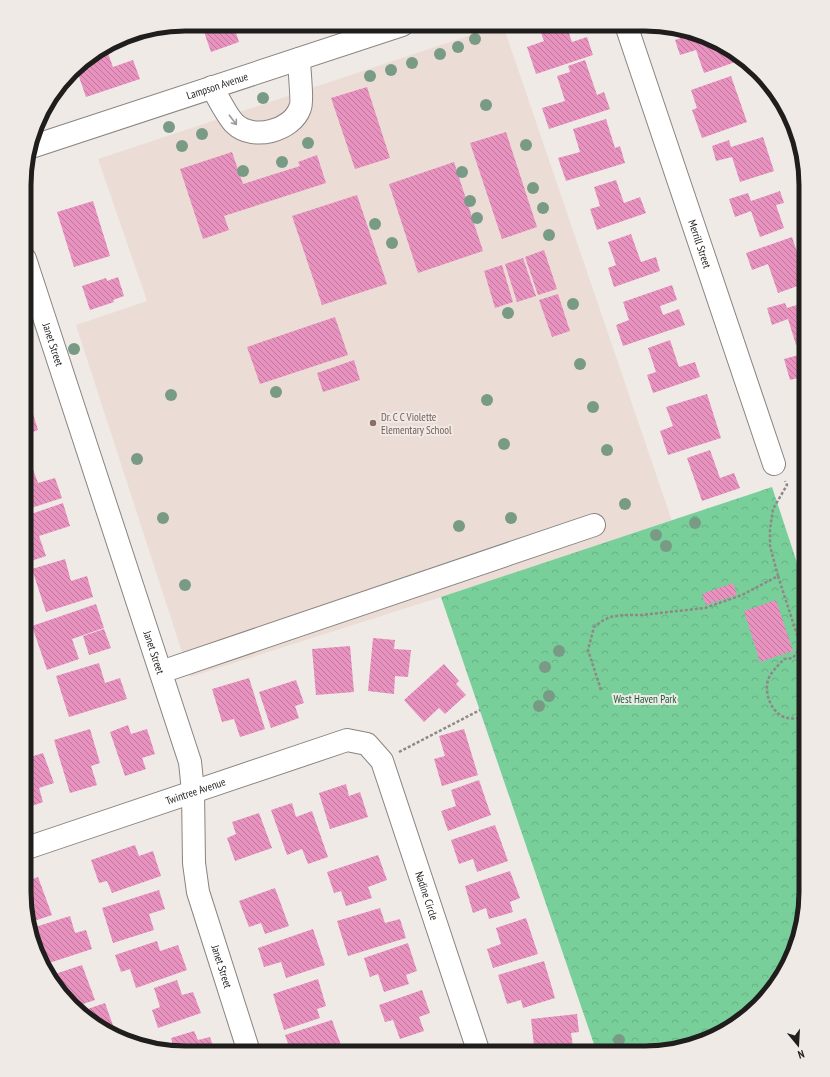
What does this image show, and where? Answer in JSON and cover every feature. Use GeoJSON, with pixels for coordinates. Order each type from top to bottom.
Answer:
{"type":"FeatureCollection","features":[{"type":"Feature","properties":{"kind":"street","name":"Lampson Avenue"},"geometry":{"type":"LineString","coordinates":[[36,145],[299,59],[379,31]]}},
{"type":"Feature","properties":{"kind":"street","name":"Merrill Street"},"geometry":{"type":"LineString","coordinates":[[628,31],[774,464]]}},
{"type":"Feature","properties":{"kind":"street"},"geometry":{"type":"LineString","coordinates":[[212,87],[234,124],[245,131],[274,131],[285,126],[295,118],[301,107],[299,59]]}},
{"type":"Feature","properties":{"kind":"street","name":"Janet Street"},"geometry":{"type":"LineString","coordinates":[[31,276],[190,762],[193,791],[194,863],[198,892],[247,1046]]}},
{"type":"Feature","properties":{"kind":"street"},"geometry":{"type":"LineString","coordinates":[[161,672],[594,525]]}},
{"type":"Feature","properties":{"kind":"street","name":"Twintree Avenue"},"geometry":{"type":"LineString","coordinates":[[31,847],[347,740],[367,744]]}},
{"type":"Feature","properties":{"kind":"street","name":"Nadine Circle"},"geometry":{"type":"LineString","coordinates":[[367,744],[382,761],[477,1046]]}},
{"type":"Feature","properties":{"kind":"path"},"geometry":{"type":"LineString","coordinates":[[774,464],[788,485],[773,508],[770,529],[770,546],[799,641]]}},
{"type":"Feature","properties":{"kind":"path"},"geometry":{"type":"LineString","coordinates":[[601,690],[588,650],[594,627],[602,621],[610,617],[623,615],[641,615],[704,608],[742,595],[778,576]]}},
{"type":"Feature","properties":{"kind":"path"},"geometry":{"type":"LineString","coordinates":[[799,650],[793,658],[784,659],[771,673],[767,685],[767,697],[774,709],[784,717],[799,718]]}},
{"type":"Feature","properties":{"kind":"path"},"geometry":{"type":"LineString","coordinates":[[382,761],[480,710]]}},
{"type":"Feature","properties":{"kind":"shaded area","name":"Dr. C C Violette Elementary School"},"geometry":{"type":"Polygon","coordinates":[[[483,31],[505,31],[672,521],[190,677],[76,325],[147,301],[98,159],[483,31]]]}},
{"type":"Feature","properties":{"kind":"green space","name":"West Haven Park"},"geometry":{"type":"Polygon","coordinates":[[[772,487],[799,569],[799,902],[791,942],[773,978],[761,994],[747,1008],[731,1020],[695,1038],[665,1045],[595,1046],[441,597],[772,487]]]}},
{"type":"Feature","properties":{"kind":"building"},"geometry":{"type":"Polygon","coordinates":[[[204,31],[241,31],[236,33],[239,42],[211,52],[204,31]]]}},
{"type":"Feature","properties":{"kind":"building"},"geometry":{"type":"Polygon","coordinates":[[[540,31],[568,31],[572,42],[587,37],[593,55],[536,74],[527,47],[544,41],[540,31]]]}},
{"type":"Feature","properties":{"kind":"building"},"geometry":{"type":"Polygon","coordinates":[[[686,36],[695,39],[713,47],[737,61],[704,73],[696,50],[680,55],[675,40],[686,36]]]}},
{"type":"Feature","properties":{"kind":"building"},"geometry":{"type":"Polygon","coordinates":[[[108,52],[113,67],[133,60],[140,79],[86,97],[78,74],[83,69],[108,52]]]}},
{"type":"Feature","properties":{"kind":"building"},"geometry":{"type":"Polygon","coordinates":[[[585,60],[597,95],[604,92],[610,109],[549,129],[542,108],[565,101],[557,76],[570,72],[568,66],[585,60]]]}},
{"type":"Feature","properties":{"kind":"building"},"geometry":{"type":"Polygon","coordinates":[[[731,76],[747,122],[702,138],[692,110],[697,108],[691,90],[731,76]]]}},
{"type":"Feature","properties":{"kind":"building"},"geometry":{"type":"Polygon","coordinates":[[[367,87],[390,158],[355,169],[331,98],[367,87]]]}},
{"type":"Feature","properties":{"kind":"building"},"geometry":{"type":"Polygon","coordinates":[[[606,119],[615,148],[620,146],[625,163],[566,181],[558,158],[580,152],[573,129],[606,119]]]}},
{"type":"Feature","properties":{"kind":"building"},"geometry":{"type":"Polygon","coordinates":[[[506,132],[537,227],[502,239],[470,143],[506,132]]]}},
{"type":"Feature","properties":{"kind":"building"},"geometry":{"type":"Polygon","coordinates":[[[763,137],[774,171],[740,182],[732,157],[716,161],[712,146],[729,140],[731,147],[763,137]]]}},
{"type":"Feature","properties":{"kind":"building"},"geometry":{"type":"Polygon","coordinates":[[[232,152],[243,184],[300,166],[298,162],[317,155],[326,183],[224,216],[229,230],[203,239],[180,169],[232,152]]]}},
{"type":"Feature","properties":{"kind":"building"},"geometry":{"type":"Polygon","coordinates":[[[454,162],[483,251],[418,273],[389,184],[454,162]]]}},
{"type":"Feature","properties":{"kind":"building"},"geometry":{"type":"Polygon","coordinates":[[[616,180],[624,203],[640,197],[646,213],[597,230],[590,209],[600,206],[594,187],[616,180]]]}},
{"type":"Feature","properties":{"kind":"building"},"geometry":{"type":"Polygon","coordinates":[[[780,191],[784,203],[776,205],[784,228],[760,237],[751,211],[735,217],[729,199],[748,193],[751,201],[780,191]]]}},
{"type":"Feature","properties":{"kind":"building"},"geometry":{"type":"Polygon","coordinates":[[[357,195],[387,284],[322,305],[292,216],[357,195]]]}},
{"type":"Feature","properties":{"kind":"building"},"geometry":{"type":"Polygon","coordinates":[[[93,201],[110,256],[74,267],[57,212],[93,201]]]}},
{"type":"Feature","properties":{"kind":"building"},"geometry":{"type":"Polygon","coordinates":[[[631,234],[641,262],[656,257],[660,271],[614,287],[608,268],[616,265],[608,242],[631,234]]]}},
{"type":"Feature","properties":{"kind":"building"},"geometry":{"type":"Polygon","coordinates":[[[792,237],[799,258],[799,286],[778,293],[768,264],[752,270],[746,253],[792,237]]]}},
{"type":"Feature","properties":{"kind":"building"},"geometry":{"type":"Polygon","coordinates":[[[544,250],[557,289],[538,295],[525,257],[544,250]]]}},
{"type":"Feature","properties":{"kind":"building"},"geometry":{"type":"Polygon","coordinates":[[[523,258],[536,296],[517,302],[505,264],[523,258]]]}},
{"type":"Feature","properties":{"kind":"building"},"geometry":{"type":"Polygon","coordinates":[[[502,265],[513,302],[495,308],[484,271],[502,265]]]}},
{"type":"Feature","properties":{"kind":"building"},"geometry":{"type":"Polygon","coordinates":[[[118,277],[124,296],[113,300],[114,302],[90,310],[82,286],[106,278],[107,281],[118,277]]]}},
{"type":"Feature","properties":{"kind":"building"},"geometry":{"type":"Polygon","coordinates":[[[672,285],[677,300],[660,306],[663,315],[679,309],[685,325],[623,346],[616,325],[629,320],[623,302],[672,285]]]}},
{"type":"Feature","properties":{"kind":"building"},"geometry":{"type":"Polygon","coordinates":[[[558,294],[570,331],[552,337],[539,300],[558,294]]]}},
{"type":"Feature","properties":{"kind":"building"},"geometry":{"type":"Polygon","coordinates":[[[785,303],[787,308],[799,304],[799,344],[796,345],[788,319],[772,325],[767,308],[785,303]]]}},
{"type":"Feature","properties":{"kind":"building"},"geometry":{"type":"Polygon","coordinates":[[[335,317],[348,355],[260,384],[247,347],[335,317]]]}},
{"type":"Feature","properties":{"kind":"building"},"geometry":{"type":"Polygon","coordinates":[[[670,340],[679,367],[695,362],[700,377],[653,393],[647,375],[656,372],[648,348],[670,340]]]}},
{"type":"Feature","properties":{"kind":"building"},"geometry":{"type":"Polygon","coordinates":[[[799,355],[799,378],[790,380],[784,359],[799,355]]]}},
{"type":"Feature","properties":{"kind":"building"},"geometry":{"type":"Polygon","coordinates":[[[354,360],[360,380],[323,392],[317,373],[354,360]]]}},
{"type":"Feature","properties":{"kind":"building"},"geometry":{"type":"Polygon","coordinates":[[[707,394],[721,438],[668,455],[660,431],[673,426],[666,407],[707,394]]]}},
{"type":"Feature","properties":{"kind":"building"},"geometry":{"type":"Polygon","coordinates":[[[31,407],[38,430],[31,433],[31,407]]]}},
{"type":"Feature","properties":{"kind":"building"},"geometry":{"type":"Polygon","coordinates":[[[710,450],[720,478],[734,473],[740,488],[702,501],[687,458],[710,450]]]}},
{"type":"Feature","properties":{"kind":"building"},"geometry":{"type":"Polygon","coordinates":[[[31,464],[38,483],[55,478],[62,498],[31,508],[31,464]]]}},
{"type":"Feature","properties":{"kind":"building"},"geometry":{"type":"Polygon","coordinates":[[[63,503],[70,526],[39,536],[46,556],[31,561],[31,514],[63,503]]]}},
{"type":"Feature","properties":{"kind":"building"},"geometry":{"type":"Polygon","coordinates":[[[65,559],[71,581],[87,576],[93,597],[46,612],[32,569],[65,559]]]}},
{"type":"Feature","properties":{"kind":"building"},"geometry":{"type":"Polygon","coordinates":[[[733,583],[737,595],[706,605],[702,594],[733,583]]]}},
{"type":"Feature","properties":{"kind":"building"},"geometry":{"type":"Polygon","coordinates":[[[776,600],[793,651],[760,662],[744,611],[776,600]]]}},
{"type":"Feature","properties":{"kind":"building"},"geometry":{"type":"Polygon","coordinates":[[[96,604],[104,628],[72,639],[79,659],[47,670],[32,626],[96,604]]]}},
{"type":"Feature","properties":{"kind":"building"},"geometry":{"type":"Polygon","coordinates":[[[104,629],[111,648],[89,655],[83,636],[104,629]]]}},
{"type":"Feature","properties":{"kind":"building"},"geometry":{"type":"Polygon","coordinates":[[[373,638],[395,640],[394,649],[411,650],[408,677],[395,676],[394,694],[368,691],[373,638]]]}},
{"type":"Feature","properties":{"kind":"building"},"geometry":{"type":"Polygon","coordinates":[[[350,646],[354,692],[316,695],[312,649],[350,646]]]}},
{"type":"Feature","properties":{"kind":"building"},"geometry":{"type":"Polygon","coordinates":[[[99,663],[105,683],[120,678],[127,699],[69,717],[56,676],[99,663]]]}},
{"type":"Feature","properties":{"kind":"building"},"geometry":{"type":"Polygon","coordinates":[[[444,664],[459,681],[456,684],[466,695],[445,714],[439,708],[424,722],[404,700],[444,664]]]}},
{"type":"Feature","properties":{"kind":"building"},"geometry":{"type":"Polygon","coordinates":[[[249,678],[265,729],[240,737],[234,719],[222,722],[212,689],[249,678]]]}},
{"type":"Feature","properties":{"kind":"building"},"geometry":{"type":"Polygon","coordinates":[[[296,680],[304,703],[295,706],[299,718],[271,728],[259,692],[296,680]]]}},
{"type":"Feature","properties":{"kind":"building"},"geometry":{"type":"Polygon","coordinates":[[[128,725],[131,734],[147,729],[155,754],[142,758],[146,769],[125,776],[110,732],[128,725]]]}},
{"type":"Feature","properties":{"kind":"building"},"geometry":{"type":"Polygon","coordinates":[[[90,729],[100,763],[91,766],[97,785],[70,793],[54,740],[90,729]]]}},
{"type":"Feature","properties":{"kind":"building"},"geometry":{"type":"Polygon","coordinates":[[[464,729],[478,775],[442,786],[434,759],[445,756],[439,736],[464,729]]]}},
{"type":"Feature","properties":{"kind":"building"},"geometry":{"type":"Polygon","coordinates":[[[43,753],[54,783],[39,788],[43,802],[31,806],[31,757],[43,753]]]}},
{"type":"Feature","properties":{"kind":"building"},"geometry":{"type":"Polygon","coordinates":[[[479,780],[491,815],[448,831],[441,811],[456,806],[451,790],[479,780]]]}},
{"type":"Feature","properties":{"kind":"building"},"geometry":{"type":"Polygon","coordinates":[[[346,784],[349,796],[360,792],[368,817],[330,829],[319,793],[346,784]]]}},
{"type":"Feature","properties":{"kind":"building"},"geometry":{"type":"Polygon","coordinates":[[[292,803],[296,817],[312,811],[328,857],[308,864],[302,849],[287,855],[271,810],[292,803]]]}},
{"type":"Feature","properties":{"kind":"building"},"geometry":{"type":"Polygon","coordinates":[[[259,813],[272,848],[235,861],[227,838],[236,834],[232,822],[259,813]]]}},
{"type":"Feature","properties":{"kind":"building"},"geometry":{"type":"Polygon","coordinates":[[[495,825],[508,861],[477,872],[473,859],[459,864],[451,840],[495,825]]]}},
{"type":"Feature","properties":{"kind":"building"},"geometry":{"type":"Polygon","coordinates":[[[135,845],[139,856],[153,851],[161,876],[112,893],[107,881],[99,883],[91,860],[135,845]]]}},
{"type":"Feature","properties":{"kind":"building"},"geometry":{"type":"Polygon","coordinates":[[[378,855],[387,880],[368,887],[372,898],[346,906],[341,891],[334,893],[327,872],[378,855]]]}},
{"type":"Feature","properties":{"kind":"building"},"geometry":{"type":"Polygon","coordinates":[[[510,871],[520,898],[510,902],[513,912],[489,919],[486,908],[473,913],[465,886],[510,871]]]}},
{"type":"Feature","properties":{"kind":"building"},"geometry":{"type":"Polygon","coordinates":[[[38,877],[52,915],[34,921],[31,902],[31,880],[38,877]]]}},
{"type":"Feature","properties":{"kind":"building"},"geometry":{"type":"Polygon","coordinates":[[[275,888],[289,926],[265,934],[261,923],[249,927],[239,901],[275,888]]]}},
{"type":"Feature","properties":{"kind":"building"},"geometry":{"type":"Polygon","coordinates":[[[159,890],[165,909],[149,914],[154,930],[113,943],[102,908],[159,890]]]}},
{"type":"Feature","properties":{"kind":"building"},"geometry":{"type":"Polygon","coordinates":[[[380,908],[385,923],[400,919],[406,938],[348,956],[337,921],[380,908]]]}},
{"type":"Feature","properties":{"kind":"building"},"geometry":{"type":"Polygon","coordinates":[[[70,916],[75,933],[86,930],[92,949],[49,963],[44,949],[42,950],[39,942],[35,927],[70,916]]]}},
{"type":"Feature","properties":{"kind":"building"},"geometry":{"type":"Polygon","coordinates":[[[526,918],[538,954],[493,968],[487,949],[501,944],[496,928],[526,918]]]}},
{"type":"Feature","properties":{"kind":"building"},"geometry":{"type":"Polygon","coordinates":[[[313,929],[325,965],[286,978],[281,962],[264,967],[258,948],[313,929]]]}},
{"type":"Feature","properties":{"kind":"building"},"geometry":{"type":"Polygon","coordinates":[[[157,941],[160,951],[178,945],[187,970],[136,988],[130,969],[121,972],[115,955],[157,941]]]}},
{"type":"Feature","properties":{"kind":"building"},"geometry":{"type":"Polygon","coordinates":[[[408,943],[417,971],[406,975],[409,984],[384,992],[378,974],[370,977],[364,958],[408,943]]]}},
{"type":"Feature","properties":{"kind":"building"},"geometry":{"type":"Polygon","coordinates":[[[544,961],[555,998],[523,1008],[521,1000],[507,1004],[498,975],[544,961]]]}},
{"type":"Feature","properties":{"kind":"building"},"geometry":{"type":"Polygon","coordinates":[[[82,965],[95,1000],[80,1005],[69,994],[55,974],[82,965]]]}},
{"type":"Feature","properties":{"kind":"building"},"geometry":{"type":"Polygon","coordinates":[[[318,979],[326,1006],[317,1009],[320,1018],[284,1030],[273,994],[318,979]]]}},
{"type":"Feature","properties":{"kind":"building"},"geometry":{"type":"Polygon","coordinates":[[[177,980],[182,995],[193,992],[201,1013],[158,1028],[152,1010],[160,1007],[154,988],[177,980]]]}},
{"type":"Feature","properties":{"kind":"building"},"geometry":{"type":"Polygon","coordinates":[[[422,990],[430,1013],[419,1017],[424,1031],[400,1039],[393,1020],[385,1022],[379,1005],[422,990]]]}},
{"type":"Feature","properties":{"kind":"building"},"geometry":{"type":"Polygon","coordinates":[[[105,1003],[114,1028],[99,1020],[85,1010],[105,1003]]]}},
{"type":"Feature","properties":{"kind":"building"},"geometry":{"type":"Polygon","coordinates":[[[577,1014],[579,1032],[571,1033],[573,1046],[534,1046],[531,1019],[577,1014]]]}},
{"type":"Feature","properties":{"kind":"building"},"geometry":{"type":"Polygon","coordinates":[[[332,1020],[341,1045],[289,1046],[285,1035],[332,1020]]]}},
{"type":"Feature","properties":{"kind":"building"},"geometry":{"type":"Polygon","coordinates":[[[194,1031],[198,1040],[210,1037],[213,1046],[173,1046],[171,1038],[194,1031]]]}},
{"type":"Feature","properties":{"kind":"place","name":"Dr. C C Violette Elementary School"},"geometry":{"type":"Point","coordinates":[373,423]}}]}
